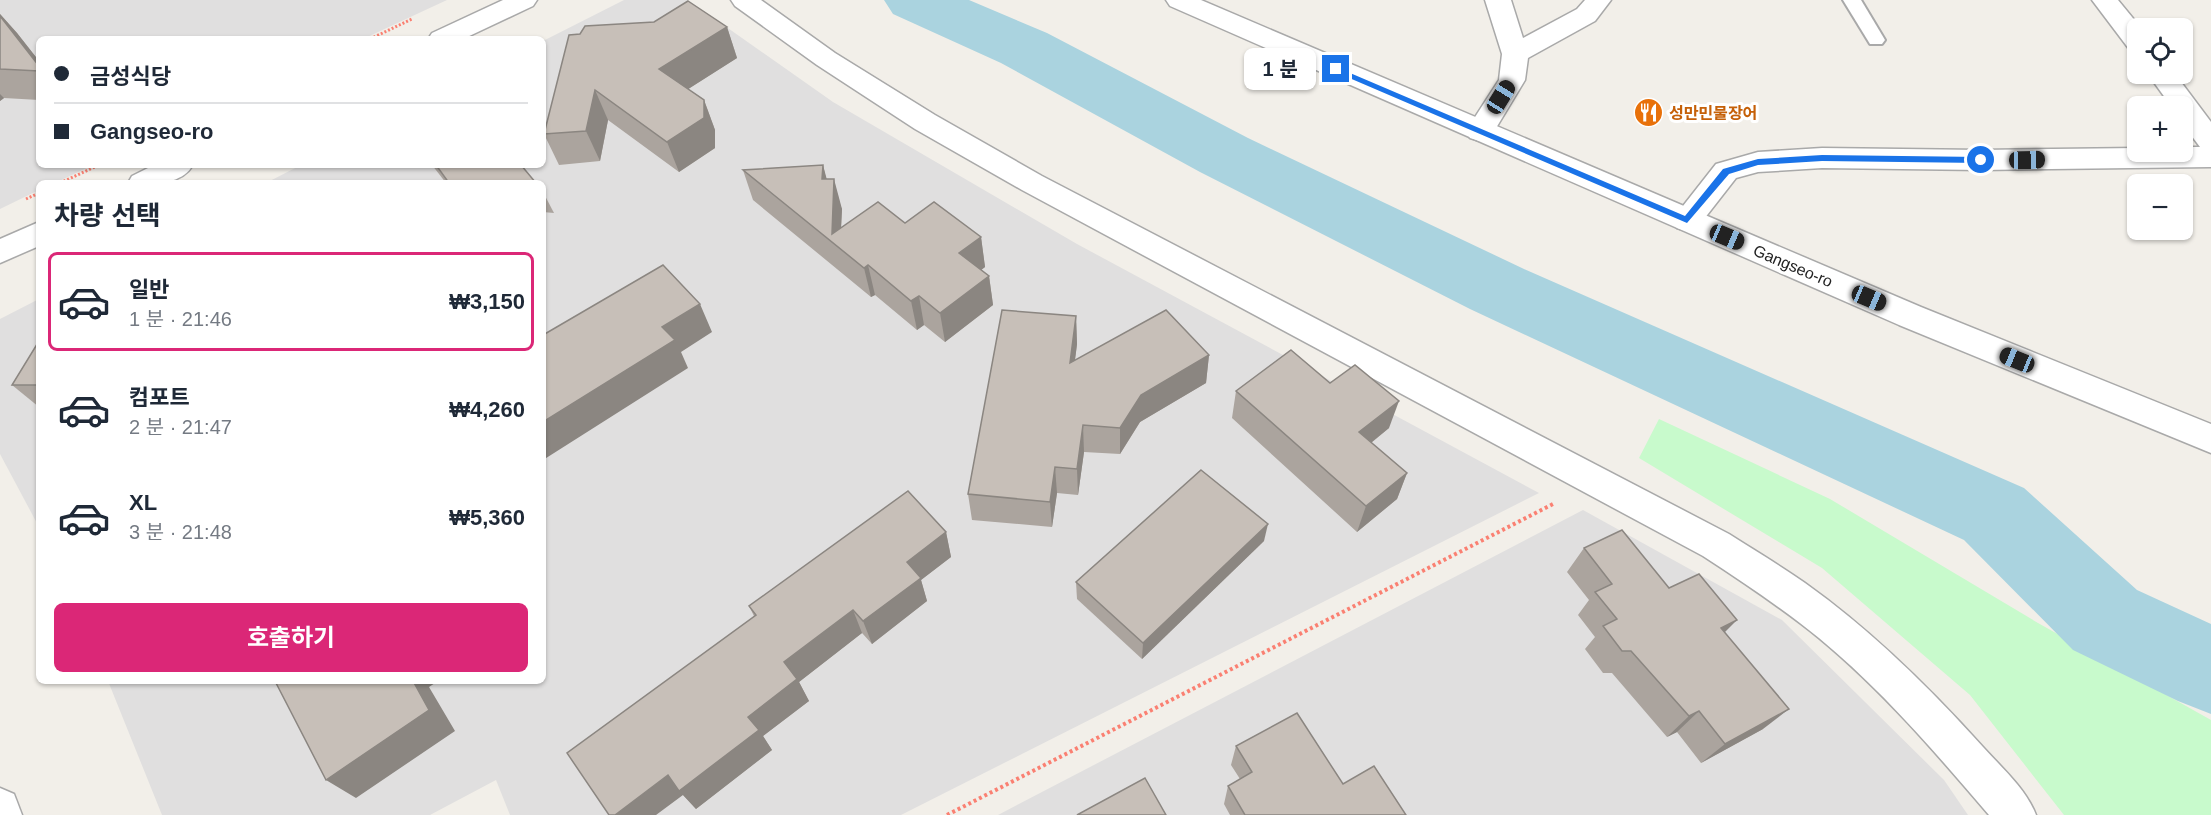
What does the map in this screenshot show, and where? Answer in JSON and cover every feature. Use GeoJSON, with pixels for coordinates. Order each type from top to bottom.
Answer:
{"type":"FeatureCollection","features":[{"type":"Feature","properties":{"kind":"street"},"geometry":{"type":"LineString","coordinates":[[447,36],[524,0]]}},
{"type":"Feature","properties":{"kind":"street"},"geometry":{"type":"LineString","coordinates":[[744,0],[826,60],[925,122],[1022,177],[1716,545],[1804,603],[1877,666],[1952,741],[2016,815]]}},
{"type":"Feature","properties":{"kind":"street","name":"Gangseo-ro"},"geometry":{"type":"LineString","coordinates":[[1179,0],[1910,316],[2211,439]]}},
{"type":"Feature","properties":{"kind":"street"},"geometry":{"type":"LineString","coordinates":[[1480,131],[1512,80],[1515,54],[1498,0]]}},
{"type":"Feature","properties":{"kind":"street"},"geometry":{"type":"LineString","coordinates":[[1515,54],[1586,15],[1598,0]]}},
{"type":"Feature","properties":{"kind":"street"},"geometry":{"type":"LineString","coordinates":[[2105,0],[2127,29]]}},
{"type":"Feature","properties":{"kind":"street"},"geometry":{"type":"LineString","coordinates":[[2168,84],[2211,142]]}},
{"type":"Feature","properties":{"kind":"street"},"geometry":{"type":"LineString","coordinates":[[1687,220],[1726,171],[1758,162],[1822,158],[1981,160],[2211,157]]}},
{"type":"Feature","properties":{"kind":"street"},"geometry":{"type":"LineString","coordinates":[[148,180],[173,168]]}},
{"type":"Feature","properties":{"kind":"street"},"geometry":{"type":"LineString","coordinates":[[0,252],[36,234]]}},
{"type":"Feature","properties":{"kind":"street"},"geometry":{"type":"LineString","coordinates":[[0,808],[2,815]]}},
{"type":"Feature","properties":{"kind":"lane"},"geometry":{"type":"LineString","coordinates":[[1852,0],[1876,40]]}},
{"type":"Feature","properties":{"kind":"path"},"geometry":{"type":"LineString","coordinates":[[66,180],[92,168]]}},
{"type":"Feature","properties":{"kind":"path"},"geometry":{"type":"LineString","coordinates":[[947,815],[1563,499]]}},
{"type":"Feature","properties":{"kind":"shaded area"},"geometry":{"type":"Polygon","coordinates":[[[0,0],[447,0],[369,36],[36,36],[36,168],[87,168],[61,180],[36,180],[36,191],[0,209],[0,0]]]}},
{"type":"Feature","properties":{"kind":"shaded area"},"geometry":{"type":"Polygon","coordinates":[[[624,0],[688,0],[833,102],[1077,244],[1539,493],[901,815],[510,815],[496,780],[430,815],[162,815],[109,684],[546,684],[546,180],[272,180],[295,168],[546,168],[546,39],[624,0]]]}},
{"type":"Feature","properties":{"kind":"shaded area"},"geometry":{"type":"Polygon","coordinates":[[[36,301],[36,521],[0,454],[0,319],[36,301]]]}},
{"type":"Feature","properties":{"kind":"shaded area"},"geometry":{"type":"Polygon","coordinates":[[[1583,510],[1782,620],[1944,780],[1968,815],[998,815],[1583,510]]]}},
{"type":"Feature","properties":{"kind":"green space"},"geometry":{"type":"Polygon","coordinates":[[[1659,419],[1830,499],[2038,623],[2211,720],[2211,815],[2064,815],[1970,695],[1822,568],[1639,458],[1659,419]]]}},
{"type":"Feature","properties":{"kind":"building"},"geometry":{"type":"Polygon","coordinates":[[[688,1],[727,27],[659,69],[704,100],[704,118],[667,142],[595,90],[586,131],[546,134],[569,35],[580,34],[585,26],[654,22],[688,1]]]}},
{"type":"Feature","properties":{"kind":"building"},"geometry":{"type":"Polygon","coordinates":[[[0,16],[36,62],[36,71],[0,69],[0,16]]]}},
{"type":"Feature","properties":{"kind":"building"},"geometry":{"type":"Polygon","coordinates":[[[823,165],[822,179],[834,179],[832,234],[878,202],[905,223],[934,202],[981,237],[959,253],[989,276],[940,313],[919,296],[911,301],[868,265],[864,268],[743,170],[823,165]]]}},
{"type":"Feature","properties":{"kind":"building"},"geometry":{"type":"Polygon","coordinates":[[[438,168],[524,168],[534,180],[447,180],[438,168]]]}},
{"type":"Feature","properties":{"kind":"building"},"geometry":{"type":"Polygon","coordinates":[[[663,265],[700,304],[662,327],[675,340],[546,420],[546,333],[663,265]]]}},
{"type":"Feature","properties":{"kind":"building"},"geometry":{"type":"Polygon","coordinates":[[[1002,310],[1076,316],[1070,363],[1166,310],[1209,355],[1141,395],[1120,428],[1083,425],[1077,469],[1055,467],[1050,502],[968,494],[1002,310]]]}},
{"type":"Feature","properties":{"kind":"building"},"geometry":{"type":"Polygon","coordinates":[[[36,346],[36,385],[12,385],[36,346]]]}},
{"type":"Feature","properties":{"kind":"building"},"geometry":{"type":"Polygon","coordinates":[[[1291,350],[1330,383],[1355,365],[1399,401],[1359,432],[1407,473],[1366,506],[1236,391],[1291,350]]]}},
{"type":"Feature","properties":{"kind":"building"},"geometry":{"type":"Polygon","coordinates":[[[1201,470],[1268,524],[1143,643],[1076,582],[1201,470]]]}},
{"type":"Feature","properties":{"kind":"building"},"geometry":{"type":"Polygon","coordinates":[[[908,491],[946,532],[907,562],[921,578],[863,621],[853,610],[784,662],[797,679],[748,717],[759,730],[679,791],[668,775],[615,815],[609,815],[567,753],[756,615],[749,606],[908,491]]]}},
{"type":"Feature","properties":{"kind":"building"},"geometry":{"type":"Polygon","coordinates":[[[1622,530],[1669,588],[1699,574],[1737,620],[1721,628],[1789,709],[1725,744],[1699,711],[1689,716],[1631,651],[1622,651],[1603,626],[1617,619],[1595,592],[1612,584],[1584,548],[1622,530]]]}},
{"type":"Feature","properties":{"kind":"building"},"geometry":{"type":"Polygon","coordinates":[[[277,684],[415,684],[429,710],[326,780],[277,684]]]}},
{"type":"Feature","properties":{"kind":"building"},"geometry":{"type":"Polygon","coordinates":[[[1297,713],[1343,784],[1374,766],[1406,815],[1245,815],[1228,786],[1252,772],[1236,746],[1297,713]]]}},
{"type":"Feature","properties":{"kind":"building"},"geometry":{"type":"Polygon","coordinates":[[[1145,778],[1166,815],[1077,815],[1145,778]]]}},
{"type":"Feature","properties":{"kind":"waterway"},"geometry":{"type":"LineString","coordinates":[[915,0],[1024,48],[1224,155],[1497,289],[1994,514],[2105,620],[2211,670]]}},
{"type":"Feature","properties":{"kind":"place","name":"성만민물장어"},"geometry":{"type":"Point","coordinates":[1648,113]}},
{"type":"Feature","properties":{"kind":"route"},"geometry":{"type":"LineString","coordinates":[[1336,69],[1687,220],[1726,171],[1758,162],[1822,158],[1981,160]]}}]}
